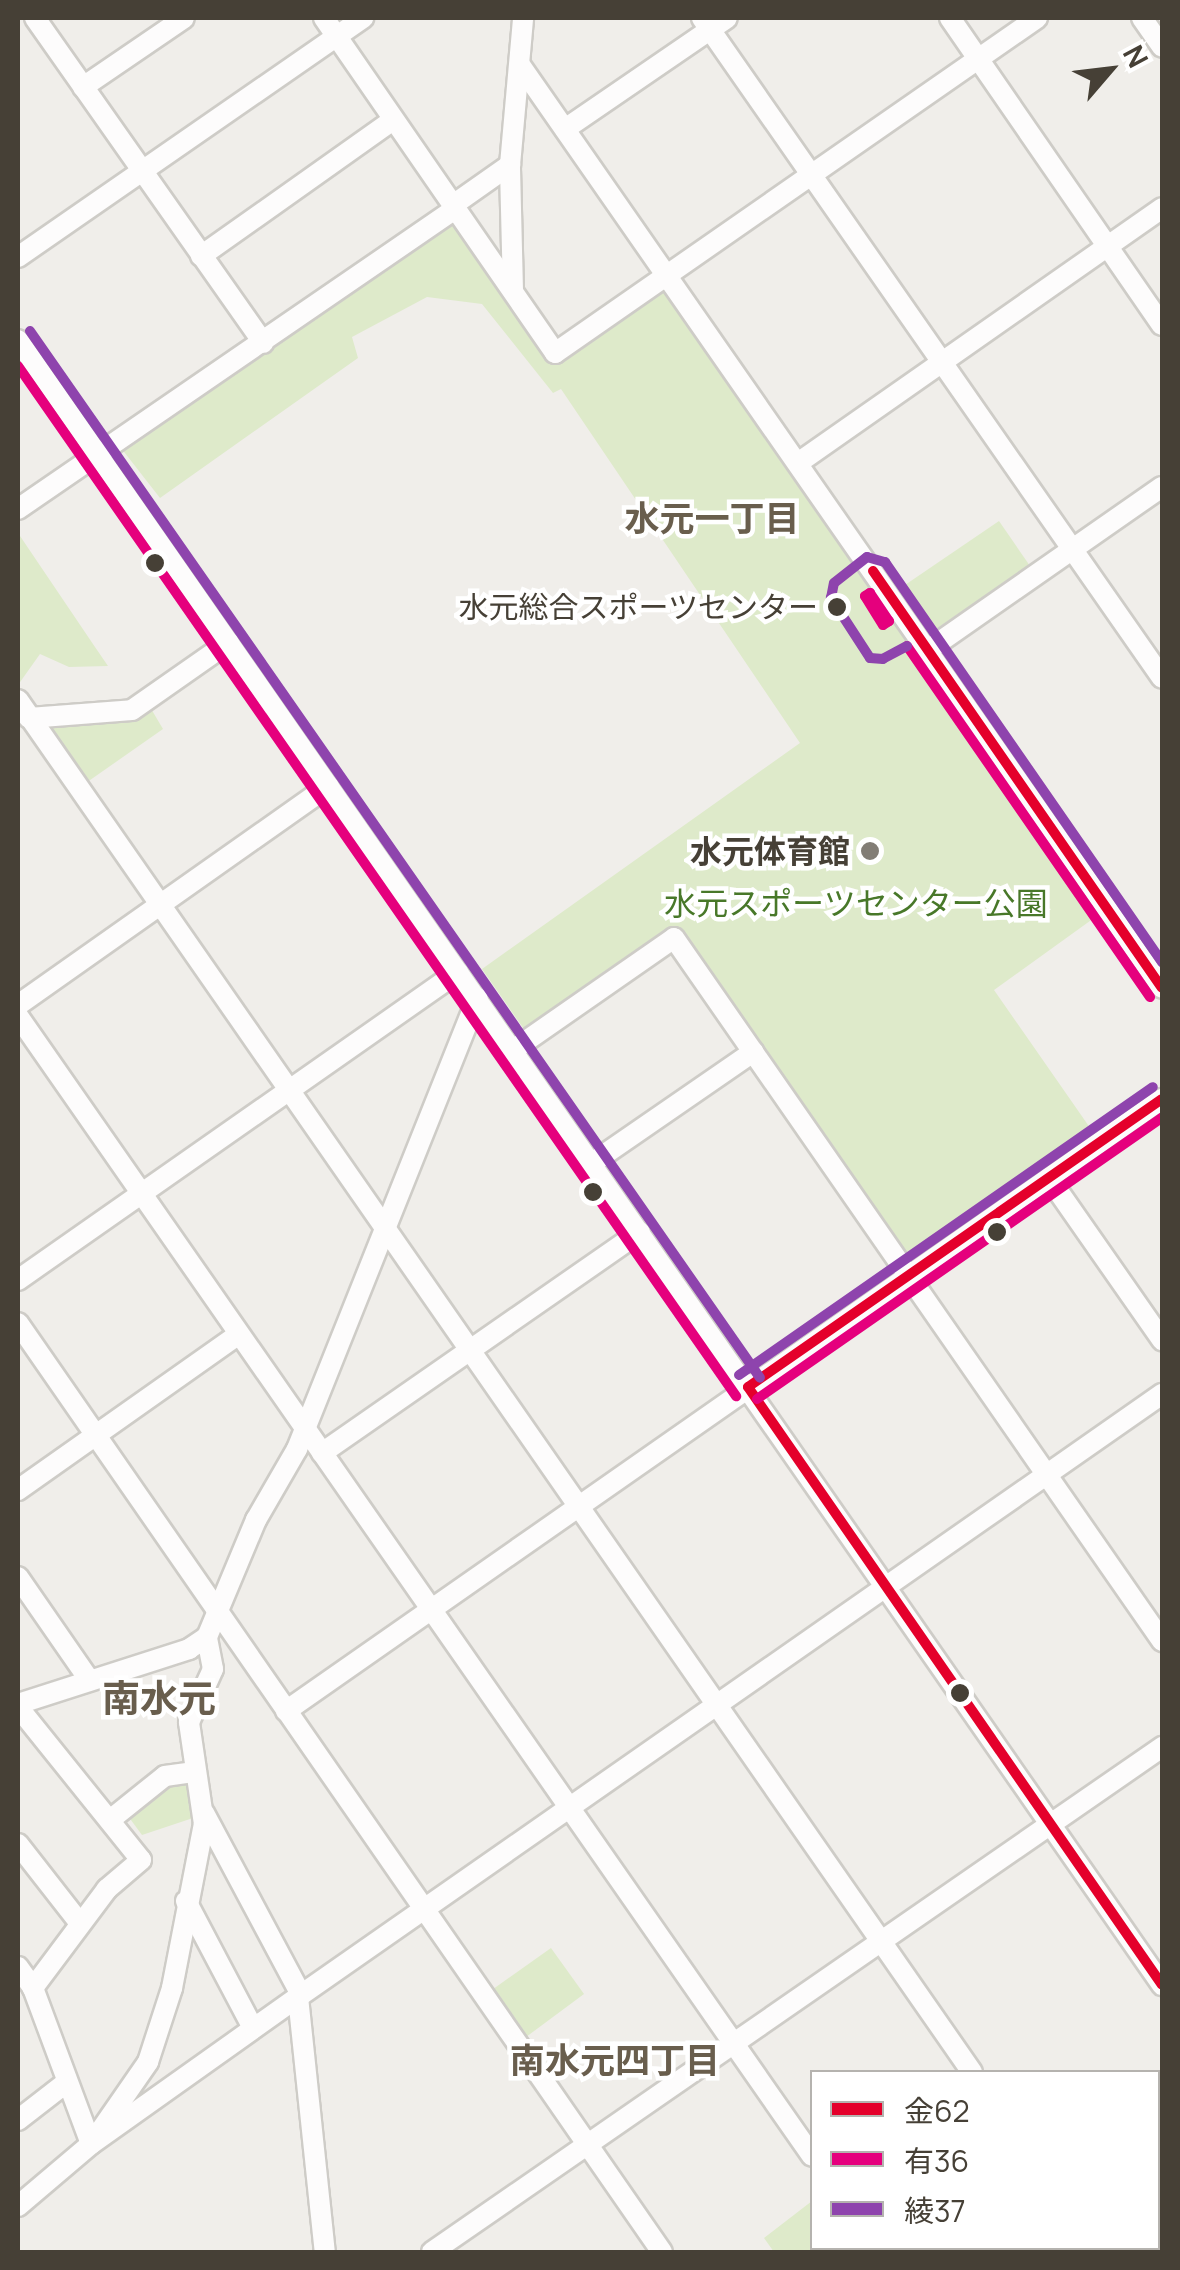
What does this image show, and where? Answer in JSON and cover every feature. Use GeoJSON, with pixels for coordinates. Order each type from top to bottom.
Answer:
{"type":"FeatureCollection","features":[{"type":"Feature","properties":{"kind":"street"},"geometry":{"type":"LineString","coordinates":[[35,18],[263,343]]}},
{"type":"Feature","properties":{"kind":"street"},"geometry":{"type":"LineString","coordinates":[[84,87],[184,18]]}},
{"type":"Feature","properties":{"kind":"street"},"geometry":{"type":"LineString","coordinates":[[324,18],[555,353],[1038,18]]}},
{"type":"Feature","properties":{"kind":"street"},"geometry":{"type":"LineString","coordinates":[[18,257],[363,18]]}},
{"type":"Feature","properties":{"kind":"street"},"geometry":{"type":"LineString","coordinates":[[513,291],[510,165],[524,18]]}},
{"type":"Feature","properties":{"kind":"street"},"geometry":{"type":"LineString","coordinates":[[950,18],[1162,325]]}},
{"type":"Feature","properties":{"kind":"street"},"geometry":{"type":"LineString","coordinates":[[1142,18],[1162,48]]}},
{"type":"Feature","properties":{"kind":"street"},"geometry":{"type":"LineString","coordinates":[[565,129],[713,22],[811,174],[1162,678]]}},
{"type":"Feature","properties":{"kind":"street"},"geometry":{"type":"LineString","coordinates":[[520,65],[1162,988]]}},
{"type":"Feature","properties":{"kind":"street"},"geometry":{"type":"LineString","coordinates":[[201,256],[393,120]]}},
{"type":"Feature","properties":{"kind":"street"},"geometry":{"type":"LineString","coordinates":[[18,509],[100,458],[510,165]]}},
{"type":"Feature","properties":{"kind":"street"},"geometry":{"type":"LineString","coordinates":[[798,463],[1162,208]]}},
{"type":"Feature","properties":{"kind":"street"},"geometry":{"type":"LineString","coordinates":[[18,340],[1162,1985]]}},
{"type":"Feature","properties":{"kind":"street"},"geometry":{"type":"LineString","coordinates":[[928,650],[1161,490]]}},
{"type":"Feature","properties":{"kind":"street"},"geometry":{"type":"LineString","coordinates":[[24,717],[132,710],[229,642]]}},
{"type":"Feature","properties":{"kind":"street"},"geometry":{"type":"LineString","coordinates":[[24,717],[161,904],[971,2070]]}},
{"type":"Feature","properties":{"kind":"street"},"geometry":{"type":"LineString","coordinates":[[18,1006],[329,786]]}},
{"type":"Feature","properties":{"kind":"street"},"geometry":{"type":"LineString","coordinates":[[512,1050],[674,938],[1162,1641]]}},
{"type":"Feature","properties":{"kind":"street"},"geometry":{"type":"LineString","coordinates":[[18,1280],[458,972]]}},
{"type":"Feature","properties":{"kind":"street"},"geometry":{"type":"LineString","coordinates":[[91,2144],[148,2062],[172,1988],[204,1824],[193,1772],[189,1722],[213,1669],[207,1637],[216,1610],[305,1427],[383,1224],[458,1056],[477,998]]}},
{"type":"Feature","properties":{"kind":"street"},"geometry":{"type":"LineString","coordinates":[[18,1016],[810,2153]]}},
{"type":"Feature","properties":{"kind":"street"},"geometry":{"type":"LineString","coordinates":[[592,1163],[753,1052]]}},
{"type":"Feature","properties":{"kind":"street"},"geometry":{"type":"LineString","coordinates":[[286,1712],[1162,1098]]}},
{"type":"Feature","properties":{"kind":"street"},"geometry":{"type":"LineString","coordinates":[[1050,1178],[1162,1340]]}},
{"type":"Feature","properties":{"kind":"street"},"geometry":{"type":"LineString","coordinates":[[322,1453],[640,1232]]}},
{"type":"Feature","properties":{"kind":"street"},"geometry":{"type":"LineString","coordinates":[[18,1323],[662,2252]]}},
{"type":"Feature","properties":{"kind":"street"},"geometry":{"type":"LineString","coordinates":[[18,1490],[238,1335]]}},
{"type":"Feature","properties":{"kind":"street"},"geometry":{"type":"LineString","coordinates":[[18,2206],[91,2144],[253,2028],[1162,1394]]}},
{"type":"Feature","properties":{"kind":"street"},"geometry":{"type":"LineString","coordinates":[[18,1577],[90,1681]]}},
{"type":"Feature","properties":{"kind":"street"},"geometry":{"type":"LineString","coordinates":[[33,1988],[79,1922],[141,1860],[18,1706],[189,1649],[207,1637]]}},
{"type":"Feature","properties":{"kind":"street"},"geometry":{"type":"LineString","coordinates":[[432,2252],[1162,1746]]}},
{"type":"Feature","properties":{"kind":"street"},"geometry":{"type":"LineString","coordinates":[[110,1820],[165,1776],[193,1772]]}},
{"type":"Feature","properties":{"kind":"street"},"geometry":{"type":"LineString","coordinates":[[200,1806],[299,1996],[325,2252]]}},
{"type":"Feature","properties":{"kind":"street"},"geometry":{"type":"LineString","coordinates":[[18,1844],[79,1922]]}},
{"type":"Feature","properties":{"kind":"street"},"geometry":{"type":"LineString","coordinates":[[186,1901],[253,2028]]}},
{"type":"Feature","properties":{"kind":"street"},"geometry":{"type":"LineString","coordinates":[[18,1966],[33,1988],[91,2144]]}},
{"type":"Feature","properties":{"kind":"street"},"geometry":{"type":"LineString","coordinates":[[18,2120],[67,2082]]}},
{"type":"Feature","properties":{"kind":"green space","name":"水元スポーツセンター公園"},"geometry":{"type":"Polygon","coordinates":[[[458,224],[554,362],[667,288],[1101,913],[994,990],[1095,1135],[914,1262],[908,1262],[676,930],[526,1032],[482,969],[800,743],[561,389],[553,393],[482,304],[427,297],[352,337],[358,358],[160,498],[121,448],[445,225],[458,224]]]}},
{"type":"Feature","properties":{"kind":"green space"},"geometry":{"type":"Polygon","coordinates":[[[999,521],[1030,566],[933,631],[902,587],[999,521]]]}},
{"type":"Feature","properties":{"kind":"green space"},"geometry":{"type":"Polygon","coordinates":[[[18,533],[108,666],[69,667],[40,654],[18,685],[18,533]]]}},
{"type":"Feature","properties":{"kind":"green space"},"geometry":{"type":"Polygon","coordinates":[[[150,707],[163,729],[83,785],[41,725],[150,707]]]}},
{"type":"Feature","properties":{"kind":"green space"},"geometry":{"type":"Polygon","coordinates":[[[172,1785],[187,1785],[196,1817],[142,1835],[128,1816],[172,1785]]]}},
{"type":"Feature","properties":{"kind":"green space"},"geometry":{"type":"Polygon","coordinates":[[[551,1948],[584,1994],[522,2040],[489,1992],[551,1948]]]}},
{"type":"Feature","properties":{"kind":"green space"},"geometry":{"type":"Polygon","coordinates":[[[810,2203],[810,2250],[872,2252],[774,2252],[764,2238],[810,2203]]]}},
{"type":"Feature","properties":{"kind":"transit line","name":"綾37"},"geometry":{"type":"LineString","coordinates":[[30,331],[760,1378]]}},
{"type":"Feature","properties":{"kind":"transit line","name":"有36"},"geometry":{"type":"LineString","coordinates":[[18,366],[736,1396]]}},
{"type":"Feature","properties":{"kind":"transit line","name":"綾37"},"geometry":{"type":"LineString","coordinates":[[907,646],[883,659],[870,658],[831,598],[834,583],[867,557],[885,562],[1162,962]]}},
{"type":"Feature","properties":{"kind":"transit line","name":"金62"},"geometry":{"type":"LineString","coordinates":[[873,571],[1162,988]]}},
{"type":"Feature","properties":{"kind":"transit line","name":"有36"},"geometry":{"type":"LineString","coordinates":[[870,593],[889,621],[883,625],[865,596],[870,593]]}},
{"type":"Feature","properties":{"kind":"transit line","name":"有36"},"geometry":{"type":"LineString","coordinates":[[907,646],[1150,997]]}},
{"type":"Feature","properties":{"kind":"transit line","name":"綾37"},"geometry":{"type":"LineString","coordinates":[[739,1375],[1153,1087]]}},
{"type":"Feature","properties":{"kind":"transit line","name":"金62"},"geometry":{"type":"LineString","coordinates":[[748,1387],[1162,1099]]}},
{"type":"Feature","properties":{"kind":"transit line","name":"有36"},"geometry":{"type":"LineString","coordinates":[[757,1399],[1162,1117]]}},
{"type":"Feature","properties":{"kind":"transit line","name":"金62"},"geometry":{"type":"LineString","coordinates":[[748,1387],[1162,1985]]}},
{"type":"Feature","properties":{"kind":"place","name":"水元総合スポーツセンター"},"geometry":{"type":"Point","coordinates":[837,607]}},
{"type":"Feature","properties":{"kind":"place","name":"水元体育館"},"geometry":{"type":"Point","coordinates":[870,851]}},
{"type":"Feature","properties":{"kind":"district","name":"水元一丁目"},"geometry":{"type":"Point","coordinates":[712,518]}},
{"type":"Feature","properties":{"kind":"district","name":"南水元"},"geometry":{"type":"Point","coordinates":[159,1698]}},
{"type":"Feature","properties":{"kind":"district","name":"南水元四丁目"},"geometry":{"type":"Point","coordinates":[615,2060]}}]}
